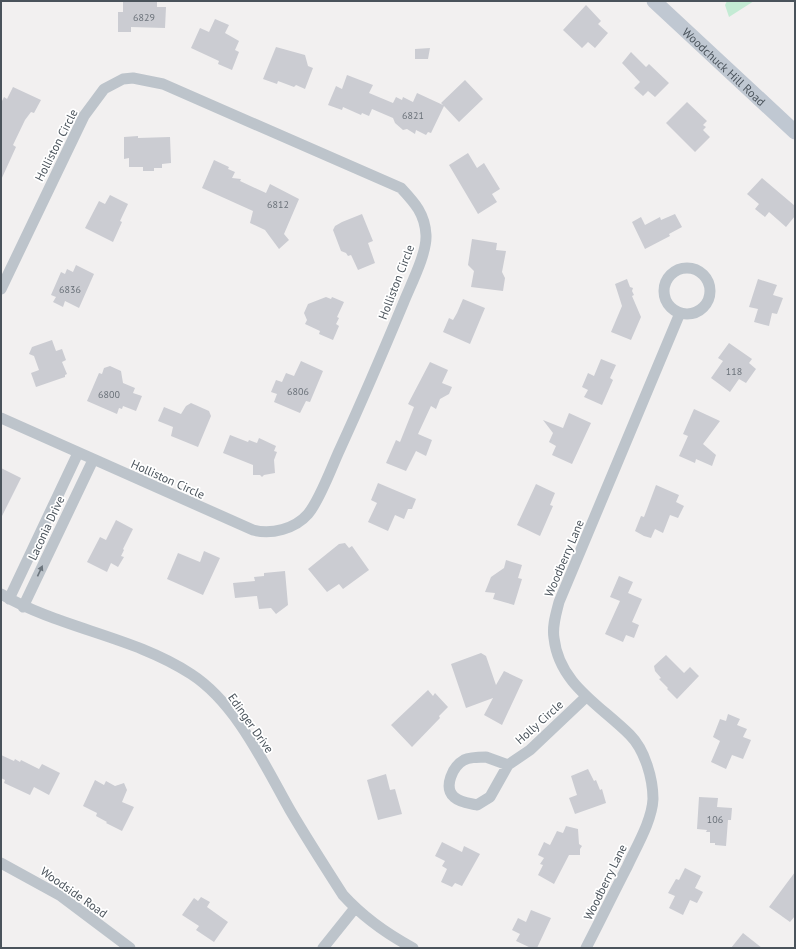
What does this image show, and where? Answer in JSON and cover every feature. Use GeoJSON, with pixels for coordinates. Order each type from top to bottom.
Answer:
{"type":"FeatureCollection","features":[{"type":"Feature","properties":{"kind":"street","name":"Woodchuck Hill Road"},"geometry":{"type":"LineString","coordinates":[[654,1],[795,132]]}},
{"type":"Feature","properties":{"kind":"street","name":"Holliston Circle"},"geometry":{"type":"LineString","coordinates":[[1,288],[84,116],[104,89],[123,79],[133,78],[163,84],[401,188],[417,205],[423,216],[426,236],[420,264],[369,385],[309,514],[301,521],[277,532],[264,533],[253,530],[1,418]]}},
{"type":"Feature","properties":{"kind":"street"},"geometry":{"type":"LineString","coordinates":[[679,268],[694,268],[701,272],[706,278],[710,294],[708,301],[696,312],[688,314],[680,313],[673,310],[664,299],[664,284],[672,272],[679,268]]}},
{"type":"Feature","properties":{"kind":"street","name":"Woodberry Lane"},"geometry":{"type":"LineString","coordinates":[[586,948],[645,830],[653,800],[651,779],[642,753],[632,736],[586,697],[571,681],[558,660],[554,638],[554,626],[558,602],[680,313]]}},
{"type":"Feature","properties":{"kind":"street","name":"Laconia Drive"},"geometry":{"type":"LineString","coordinates":[[5,597],[78,453]]}},
{"type":"Feature","properties":{"kind":"street","name":"Laconia Drive"},"geometry":{"type":"LineString","coordinates":[[23,607],[93,460]]}},
{"type":"Feature","properties":{"kind":"street","name":"Edinger Drive"},"geometry":{"type":"LineString","coordinates":[[5,597],[23,607],[49,618],[139,647],[190,674],[205,685],[225,706],[253,744],[342,895],[354,908],[388,935],[413,948]]}},
{"type":"Feature","properties":{"kind":"street","name":"Holly Circle"},"geometry":{"type":"LineString","coordinates":[[508,765],[486,757],[465,759],[456,766],[450,776],[450,786],[453,796],[464,803],[477,805],[490,797],[508,765],[530,750],[586,697]]}},
{"type":"Feature","properties":{"kind":"street","name":"Woodside Road"},"geometry":{"type":"LineString","coordinates":[[1,863],[61,896],[130,948]]}},
{"type":"Feature","properties":{"kind":"street"},"geometry":{"type":"LineString","coordinates":[[323,948],[354,908]]}},
{"type":"Feature","properties":{"kind":"green space"},"geometry":{"type":"Polygon","coordinates":[[[727,1],[754,1],[729,17],[725,5],[727,1]]]}},
{"type":"Feature","properties":{"kind":"building"},"geometry":{"type":"Polygon","coordinates":[[[157,1],[157,7],[166,7],[165,28],[131,27],[131,32],[118,32],[118,12],[123,12],[123,2],[157,1]]]}},
{"type":"Feature","properties":{"kind":"building"},"geometry":{"type":"Polygon","coordinates":[[[586,5],[601,21],[598,24],[608,33],[595,48],[588,42],[582,48],[563,30],[586,5]]]}},
{"type":"Feature","properties":{"kind":"building"},"geometry":{"type":"Polygon","coordinates":[[[215,19],[229,25],[225,33],[239,41],[235,50],[239,52],[232,70],[218,64],[219,61],[191,48],[200,28],[209,32],[215,19]]]}},
{"type":"Feature","properties":{"kind":"building"},"geometry":{"type":"Polygon","coordinates":[[[276,47],[305,55],[308,66],[313,68],[305,89],[296,85],[294,87],[278,81],[277,84],[263,79],[276,47]]]}},
{"type":"Feature","properties":{"kind":"building"},"geometry":{"type":"Polygon","coordinates":[[[430,48],[428,59],[415,59],[415,49],[430,48]]]}},
{"type":"Feature","properties":{"kind":"building"},"geometry":{"type":"Polygon","coordinates":[[[631,52],[646,67],[649,64],[669,83],[655,97],[648,91],[643,96],[634,88],[640,82],[622,63],[631,52]]]}},
{"type":"Feature","properties":{"kind":"building"},"geometry":{"type":"Polygon","coordinates":[[[347,75],[373,85],[369,93],[393,103],[396,97],[402,100],[403,97],[413,102],[417,93],[443,105],[441,103],[465,80],[483,99],[459,122],[444,106],[431,133],[428,132],[426,135],[416,130],[415,134],[407,129],[403,130],[395,123],[393,118],[372,109],[369,116],[362,113],[361,115],[343,107],[342,110],[328,105],[336,86],[342,89],[347,75]]]}},
{"type":"Feature","properties":{"kind":"building"},"geometry":{"type":"Polygon","coordinates":[[[13,87],[41,100],[34,113],[31,112],[25,120],[13,145],[16,147],[1,180],[1,103],[4,97],[7,99],[13,87]]]}},
{"type":"Feature","properties":{"kind":"building"},"geometry":{"type":"Polygon","coordinates":[[[687,102],[707,121],[703,125],[706,127],[703,130],[710,137],[695,152],[666,123],[687,102]]]}},
{"type":"Feature","properties":{"kind":"building"},"geometry":{"type":"Polygon","coordinates":[[[138,136],[138,138],[170,137],[171,163],[162,164],[162,168],[154,168],[154,171],[143,171],[143,167],[129,167],[129,158],[124,159],[124,137],[138,136]]]}},
{"type":"Feature","properties":{"kind":"building"},"geometry":{"type":"Polygon","coordinates":[[[468,153],[477,168],[484,163],[500,189],[492,194],[497,202],[478,214],[449,165],[468,153]]]}},
{"type":"Feature","properties":{"kind":"building"},"geometry":{"type":"Polygon","coordinates":[[[214,160],[229,167],[228,169],[235,172],[232,178],[241,179],[240,181],[266,193],[270,184],[299,199],[284,234],[289,240],[279,249],[265,230],[250,223],[253,211],[202,188],[214,160]]]}},
{"type":"Feature","properties":{"kind":"building"},"geometry":{"type":"Polygon","coordinates":[[[762,178],[795,206],[795,216],[786,227],[769,212],[765,217],[755,209],[759,204],[747,194],[762,178]]]}},
{"type":"Feature","properties":{"kind":"building"},"geometry":{"type":"Polygon","coordinates":[[[110,195],[128,204],[113,242],[85,228],[99,201],[105,204],[110,195]]]}},
{"type":"Feature","properties":{"kind":"building"},"geometry":{"type":"Polygon","coordinates":[[[362,214],[373,241],[368,243],[375,263],[358,270],[351,255],[348,256],[346,253],[341,251],[333,230],[335,226],[342,222],[362,214]]]}},
{"type":"Feature","properties":{"kind":"building"},"geometry":{"type":"Polygon","coordinates":[[[675,214],[682,227],[669,234],[670,236],[645,249],[632,222],[641,217],[645,225],[660,217],[661,220],[675,214]]]}},
{"type":"Feature","properties":{"kind":"building"},"geometry":{"type":"Polygon","coordinates":[[[472,239],[497,243],[496,250],[506,251],[502,272],[505,278],[503,291],[471,287],[474,271],[468,265],[472,239]]]}},
{"type":"Feature","properties":{"kind":"building"},"geometry":{"type":"Polygon","coordinates":[[[76,265],[94,274],[79,308],[65,301],[63,307],[53,302],[56,297],[51,295],[61,272],[65,274],[67,269],[73,272],[76,265]]]}},
{"type":"Feature","properties":{"kind":"building"},"geometry":{"type":"Polygon","coordinates":[[[627,279],[630,287],[633,288],[632,291],[634,295],[632,296],[641,317],[631,340],[611,332],[622,306],[615,284],[627,279]]]}},
{"type":"Feature","properties":{"kind":"building"},"geometry":{"type":"Polygon","coordinates":[[[758,279],[777,285],[773,295],[783,298],[777,314],[772,313],[769,326],[754,322],[758,309],[749,307],[758,279]]]}},
{"type":"Feature","properties":{"kind":"building"},"geometry":{"type":"Polygon","coordinates":[[[326,297],[331,299],[332,297],[344,302],[337,317],[339,318],[336,324],[339,326],[333,340],[319,334],[320,331],[305,324],[307,320],[304,313],[308,304],[326,297]]]}},
{"type":"Feature","properties":{"kind":"building"},"geometry":{"type":"Polygon","coordinates":[[[463,299],[485,308],[470,344],[443,332],[449,318],[453,320],[463,299]]]}},
{"type":"Feature","properties":{"kind":"building"},"geometry":{"type":"Polygon","coordinates":[[[52,340],[56,351],[62,349],[66,360],[62,362],[67,374],[65,377],[36,387],[31,373],[39,370],[34,356],[29,354],[32,347],[52,340]]]}},
{"type":"Feature","properties":{"kind":"building"},"geometry":{"type":"Polygon","coordinates":[[[729,343],[752,359],[749,363],[756,369],[746,383],[739,379],[730,392],[711,378],[723,361],[718,358],[729,343]]]}},
{"type":"Feature","properties":{"kind":"building"},"geometry":{"type":"Polygon","coordinates":[[[601,359],[616,365],[610,378],[613,380],[602,405],[584,397],[588,390],[582,387],[588,373],[594,376],[601,359]]]}},
{"type":"Feature","properties":{"kind":"building"},"geometry":{"type":"Polygon","coordinates":[[[301,361],[323,371],[310,402],[306,401],[300,413],[274,402],[277,394],[271,392],[276,380],[282,382],[286,373],[294,376],[301,361]]]}},
{"type":"Feature","properties":{"kind":"building"},"geometry":{"type":"Polygon","coordinates":[[[430,362],[448,370],[442,383],[452,387],[449,394],[440,399],[436,409],[431,406],[418,434],[432,440],[426,456],[416,451],[406,471],[386,463],[396,440],[400,442],[414,407],[408,404],[430,362]]]}},
{"type":"Feature","properties":{"kind":"building"},"geometry":{"type":"Polygon","coordinates":[[[110,366],[121,371],[123,383],[135,388],[133,393],[142,396],[136,411],[123,406],[122,409],[119,408],[117,414],[87,401],[99,373],[102,374],[104,368],[110,366]]]}},
{"type":"Feature","properties":{"kind":"building"},"geometry":{"type":"Polygon","coordinates":[[[191,403],[209,411],[211,416],[198,447],[171,436],[173,427],[158,421],[164,407],[181,414],[186,406],[191,403]]]}},
{"type":"Feature","properties":{"kind":"building"},"geometry":{"type":"Polygon","coordinates":[[[694,409],[720,421],[703,444],[716,455],[712,466],[696,459],[695,463],[679,456],[688,436],[683,434],[694,409]]]}},
{"type":"Feature","properties":{"kind":"building"},"geometry":{"type":"Polygon","coordinates":[[[569,413],[591,423],[572,464],[552,455],[556,446],[549,442],[553,433],[543,420],[563,428],[569,413]]]}},
{"type":"Feature","properties":{"kind":"building"},"geometry":{"type":"Polygon","coordinates":[[[230,435],[248,442],[249,440],[257,443],[259,438],[276,446],[274,451],[277,452],[274,460],[275,473],[264,475],[262,477],[260,475],[253,475],[253,465],[223,453],[230,435]]]}},
{"type":"Feature","properties":{"kind":"building"},"geometry":{"type":"Polygon","coordinates":[[[1,468],[21,478],[1,518],[1,468]]]}},
{"type":"Feature","properties":{"kind":"building"},"geometry":{"type":"Polygon","coordinates":[[[378,483],[416,499],[412,509],[408,509],[404,519],[395,515],[388,531],[368,522],[377,503],[371,500],[378,483]]]}},
{"type":"Feature","properties":{"kind":"building"},"geometry":{"type":"Polygon","coordinates":[[[536,484],[555,493],[550,505],[553,506],[540,536],[517,525],[536,484]]]}},
{"type":"Feature","properties":{"kind":"building"},"geometry":{"type":"Polygon","coordinates":[[[656,485],[679,495],[676,502],[684,506],[678,518],[670,515],[663,533],[655,529],[651,538],[635,531],[641,516],[644,517],[656,485]]]}},
{"type":"Feature","properties":{"kind":"building"},"geometry":{"type":"Polygon","coordinates":[[[116,520],[133,529],[123,549],[124,550],[121,556],[124,557],[118,567],[111,563],[107,572],[87,562],[100,537],[106,540],[116,520]]]}},
{"type":"Feature","properties":{"kind":"building"},"geometry":{"type":"Polygon","coordinates":[[[345,543],[349,548],[352,546],[369,570],[343,589],[339,584],[327,592],[308,569],[339,544],[345,543]]]}},
{"type":"Feature","properties":{"kind":"building"},"geometry":{"type":"Polygon","coordinates":[[[204,551],[220,558],[203,595],[167,579],[178,553],[200,562],[204,551]]]}},
{"type":"Feature","properties":{"kind":"building"},"geometry":{"type":"Polygon","coordinates":[[[506,560],[522,565],[518,578],[522,579],[514,605],[493,599],[495,593],[485,592],[491,577],[504,568],[506,560]]]}},
{"type":"Feature","properties":{"kind":"building"},"geometry":{"type":"Polygon","coordinates":[[[285,571],[288,605],[276,614],[271,608],[259,609],[257,596],[235,598],[233,583],[255,581],[254,577],[264,576],[264,573],[285,571]]]}},
{"type":"Feature","properties":{"kind":"building"},"geometry":{"type":"Polygon","coordinates":[[[619,576],[633,582],[628,593],[642,599],[632,622],[639,625],[634,638],[626,635],[623,642],[605,634],[620,601],[610,597],[619,576]]]}},
{"type":"Feature","properties":{"kind":"building"},"geometry":{"type":"Polygon","coordinates":[[[481,653],[486,656],[496,685],[504,671],[523,680],[502,725],[484,715],[493,698],[466,708],[451,664],[481,653]]]}},
{"type":"Feature","properties":{"kind":"building"},"geometry":{"type":"Polygon","coordinates":[[[666,655],[684,673],[690,667],[699,676],[677,699],[659,679],[661,678],[655,671],[654,666],[666,655]]]}},
{"type":"Feature","properties":{"kind":"building"},"geometry":{"type":"Polygon","coordinates":[[[428,690],[433,696],[435,693],[448,707],[439,716],[440,718],[412,747],[391,725],[428,690]]]}},
{"type":"Feature","properties":{"kind":"building"},"geometry":{"type":"Polygon","coordinates":[[[728,714],[740,719],[737,725],[747,729],[743,737],[751,740],[743,759],[732,755],[726,769],[711,762],[720,741],[713,737],[720,719],[726,721],[728,714]]]}},
{"type":"Feature","properties":{"kind":"building"},"geometry":{"type":"Polygon","coordinates":[[[1,755],[14,761],[15,759],[20,762],[21,760],[39,769],[42,764],[60,773],[49,795],[34,787],[30,795],[4,783],[5,780],[1,778],[1,755]]]}},
{"type":"Feature","properties":{"kind":"building"},"geometry":{"type":"Polygon","coordinates":[[[588,769],[594,781],[596,780],[600,790],[602,789],[606,803],[575,814],[569,798],[577,795],[571,776],[588,769]]]}},
{"type":"Feature","properties":{"kind":"building"},"geometry":{"type":"Polygon","coordinates":[[[386,774],[390,790],[395,789],[402,814],[378,820],[367,780],[386,774]]]}},
{"type":"Feature","properties":{"kind":"building"},"geometry":{"type":"Polygon","coordinates":[[[95,780],[104,785],[106,781],[115,786],[124,783],[127,790],[122,802],[134,807],[122,831],[106,823],[107,822],[96,816],[97,813],[83,806],[95,780]]]}},
{"type":"Feature","properties":{"kind":"building"},"geometry":{"type":"Polygon","coordinates":[[[699,797],[718,798],[717,807],[732,808],[731,820],[728,820],[726,846],[710,843],[710,832],[706,832],[707,830],[697,829],[699,797]]]}},
{"type":"Feature","properties":{"kind":"building"},"geometry":{"type":"Polygon","coordinates":[[[566,826],[578,829],[579,844],[582,846],[580,849],[580,855],[569,855],[554,884],[538,875],[543,865],[540,864],[544,858],[538,855],[544,842],[550,845],[557,831],[563,833],[566,826]]]}},
{"type":"Feature","properties":{"kind":"building"},"geometry":{"type":"Polygon","coordinates":[[[442,842],[462,852],[464,846],[480,854],[462,886],[455,883],[452,887],[441,882],[447,869],[442,866],[445,861],[435,856],[442,842]]]}},
{"type":"Feature","properties":{"kind":"building"},"geometry":{"type":"Polygon","coordinates":[[[685,868],[701,876],[695,888],[703,892],[697,903],[690,900],[683,915],[669,908],[675,896],[668,893],[676,879],[679,880],[685,868]]]}},
{"type":"Feature","properties":{"kind":"building"},"geometry":{"type":"Polygon","coordinates":[[[795,872],[795,916],[790,922],[769,907],[795,872]]]}},
{"type":"Feature","properties":{"kind":"building"},"geometry":{"type":"Polygon","coordinates":[[[201,897],[210,902],[207,907],[228,922],[214,942],[196,930],[199,926],[182,915],[194,898],[198,901],[201,897]]]}},
{"type":"Feature","properties":{"kind":"building"},"geometry":{"type":"Polygon","coordinates":[[[531,910],[551,918],[537,948],[531,948],[516,941],[520,934],[512,930],[518,918],[526,922],[531,910]]]}},
{"type":"Feature","properties":{"kind":"building"},"geometry":{"type":"Polygon","coordinates":[[[743,933],[762,948],[731,948],[743,933]]]}}]}
